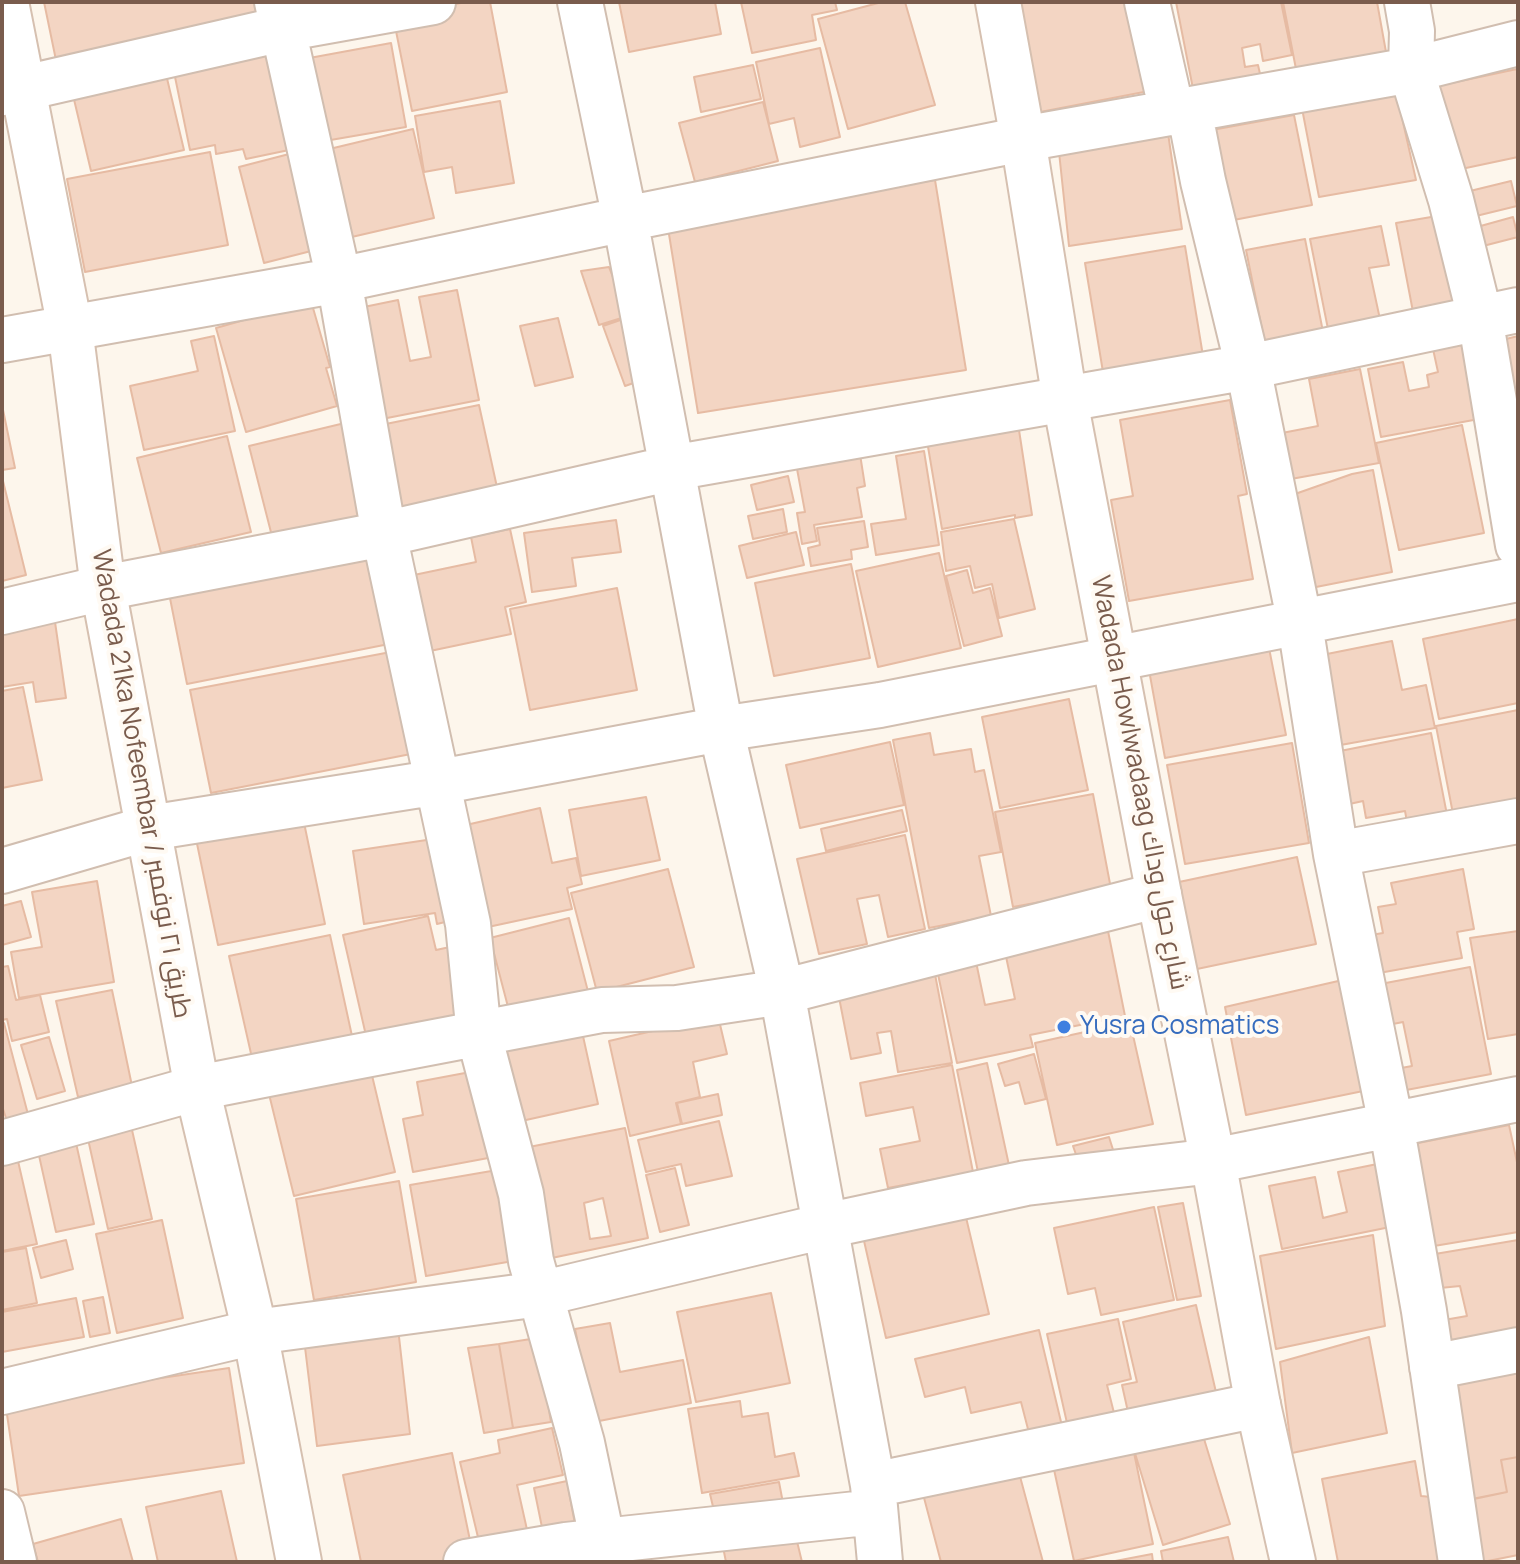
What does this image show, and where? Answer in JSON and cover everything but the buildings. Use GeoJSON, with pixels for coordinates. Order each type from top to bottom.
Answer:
{"type":"FeatureCollection","features":[{"type":"Feature","properties":{"kind":"street","name":"Wadada 21ka Nofeembar / طريق ٢١ نوفمبر"},"geometry":{"type":"LineString","coordinates":[[6,2],[12,91],[70,328],[103,588],[197,1088],[255,1332],[299,1562]]}},
{"type":"Feature","properties":{"kind":"street"},"geometry":{"type":"LineString","coordinates":[[12,91],[280,16],[433,2]]}},
{"type":"Feature","properties":{"kind":"street"},"geometry":{"type":"LineString","coordinates":[[580,2],[625,219],[721,729],[782,992],[874,1498],[880,1562]]}},
{"type":"Feature","properties":{"kind":"street","name":"Wadada Howlwadaag شارع حول وداك"},"geometry":{"type":"LineString","coordinates":[[998,2],[1065,400],[1258,1405],[1293,1562]]}},
{"type":"Feature","properties":{"kind":"street"},"geometry":{"type":"LineString","coordinates":[[1147,2],[1203,181],[1248,367],[1300,624],[1336,854],[1391,1124],[1461,1562]]}},
{"type":"Feature","properties":{"kind":"street"},"geometry":{"type":"LineString","coordinates":[[1407,2],[1412,31],[1411,70],[1451,200],[1499,313],[1518,545]]}},
{"type":"Feature","properties":{"kind":"street"},"geometry":{"type":"LineString","coordinates":[[280,16],[339,280],[384,534],[468,924],[479,1035],[521,1194],[531,1261],[568,1385],[606,1552]]}},
{"type":"Feature","properties":{"kind":"street"},"geometry":{"type":"LineString","coordinates":[[2,340],[339,280],[1023,139],[1411,70],[1518,43]]}},
{"type":"Feature","properties":{"kind":"street"},"geometry":{"type":"LineString","coordinates":[[2,612],[103,588],[384,534],[672,468],[1248,367],[1499,313]]}},
{"type":"Feature","properties":{"kind":"street"},"geometry":{"type":"LineString","coordinates":[[2,871],[149,828],[439,782],[721,729],[880,705],[1518,579]]}},
{"type":"Feature","properties":{"kind":"street"},"geometry":{"type":"LineString","coordinates":[[1336,854],[1518,821]]}},
{"type":"Feature","properties":{"kind":"street"},"geometry":{"type":"LineString","coordinates":[[2,1143],[197,1088],[602,1010],[677,1008],[782,992],[1159,895]]}},
{"type":"Feature","properties":{"kind":"street"},"geometry":{"type":"LineString","coordinates":[[2,1392],[255,1332],[540,1294],[825,1226],[1026,1183],[1213,1161],[1518,1099]]}},
{"type":"Feature","properties":{"kind":"street"},"geometry":{"type":"LineString","coordinates":[[1432,1367],[1518,1350]]}},
{"type":"Feature","properties":{"kind":"street"},"geometry":{"type":"LineString","coordinates":[[466,1562],[606,1552],[874,1498],[1258,1405]]}},
{"type":"Feature","properties":{"kind":"street"},"geometry":{"type":"LineString","coordinates":[[2,1512],[14,1562]]}},
{"type":"Feature","properties":{"kind":"place","name":"Yusra Cosmatics"},"geometry":{"type":"Point","coordinates":[1064,1027]}}]}
